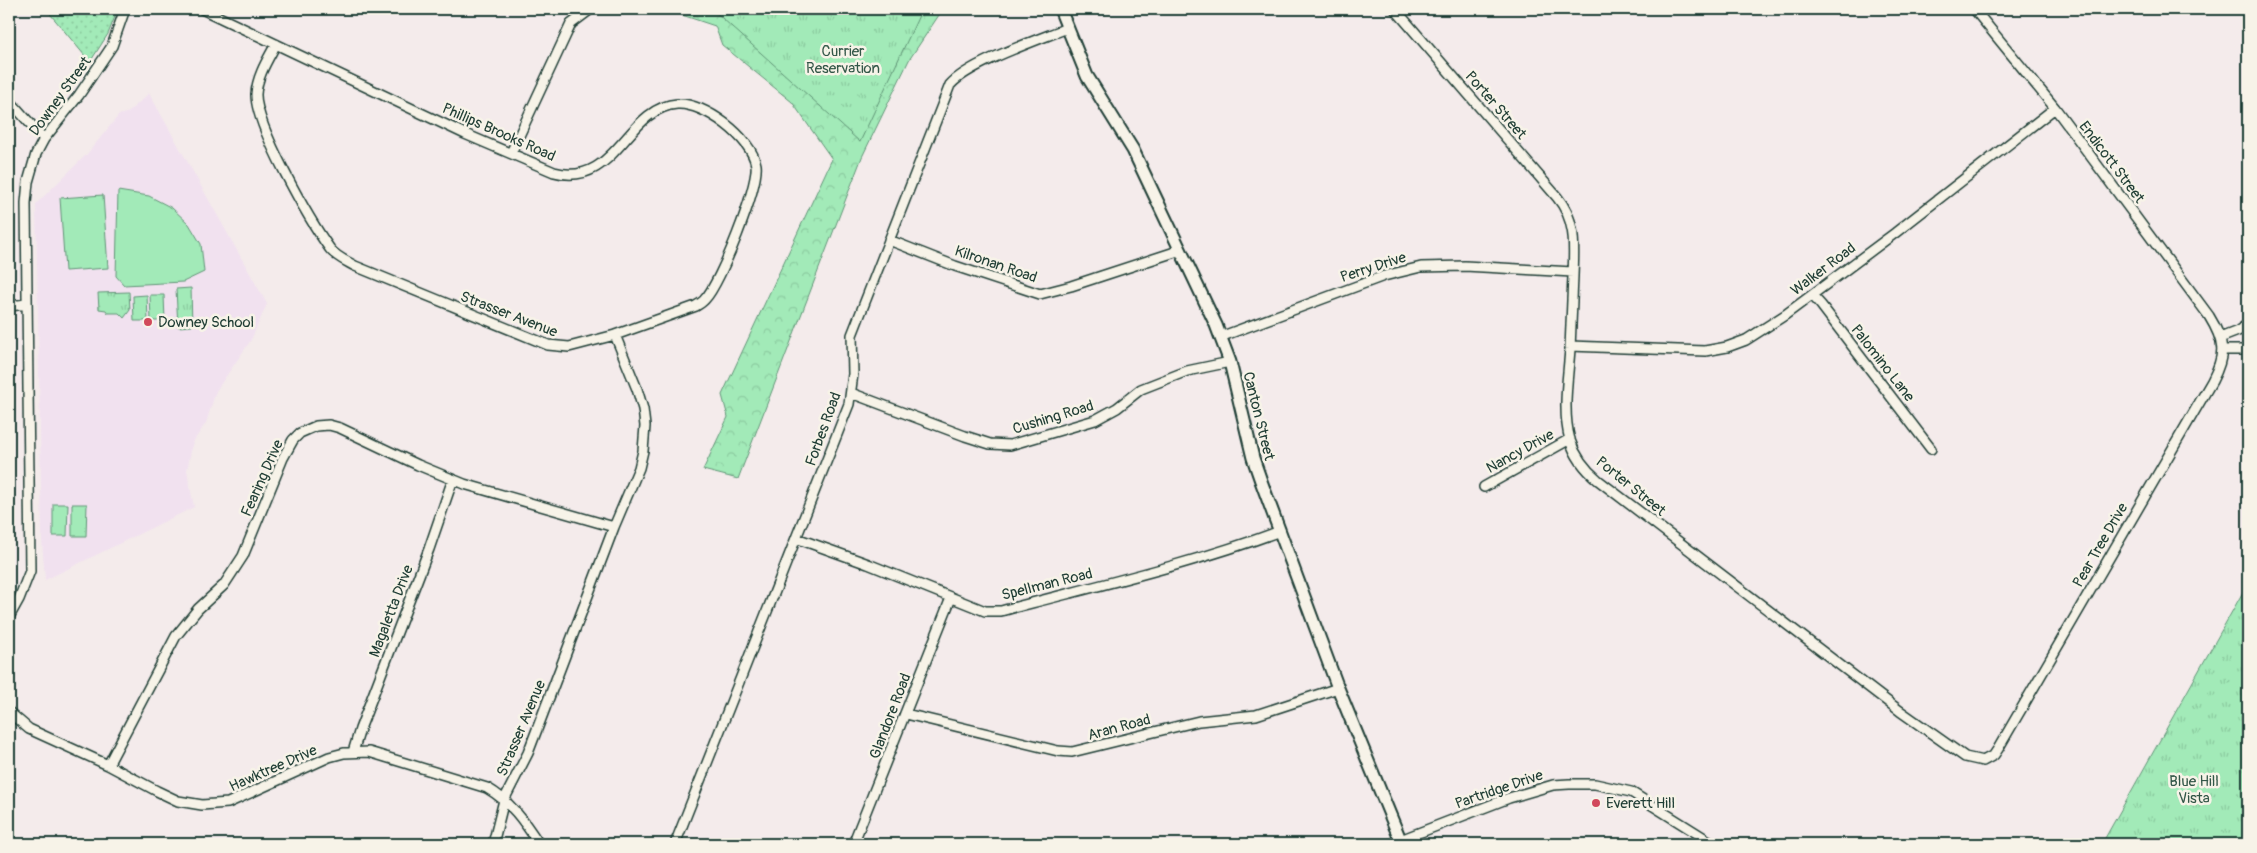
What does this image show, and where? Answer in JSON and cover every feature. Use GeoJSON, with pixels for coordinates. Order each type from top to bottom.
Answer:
{"type":"FeatureCollection","features":[{"type":"Feature","properties":{"kind":"main road","name":"Canton Street"},"geometry":{"type":"LineString","coordinates":[[1060,9],[1087,76],[1133,150],[1182,250],[1220,336],[1230,362],[1254,458],[1397,843]]}},
{"type":"Feature","properties":{"kind":"street","name":"Downey Street"},"geometry":{"type":"LineString","coordinates":[[9,617],[19,599],[30,571],[26,194],[31,167],[44,139],[79,95],[112,46],[125,9]]}},
{"type":"Feature","properties":{"kind":"street","name":"Phillips Brooks Road"},"geometry":{"type":"LineString","coordinates":[[202,9],[465,134],[554,172],[568,176],[582,173],[603,162],[653,112],[676,104],[693,106],[712,114],[742,140],[752,152],[756,166],[755,179],[746,211],[720,273],[705,300],[696,306],[615,335]]}},
{"type":"Feature","properties":{"kind":"street"},"geometry":{"type":"LineString","coordinates":[[511,153],[571,24],[591,9]]}},
{"type":"Feature","properties":{"kind":"street","name":"Porter Street"},"geometry":{"type":"LineString","coordinates":[[1395,9],[1563,204],[1573,230],[1570,346],[1566,390],[1570,439],[1580,460],[1598,480],[1908,716],[1965,757],[1974,761],[1988,760]]}},
{"type":"Feature","properties":{"kind":"street","name":"Endicott Street"},"geometry":{"type":"LineString","coordinates":[[1974,9],[2055,108],[2209,316],[2220,338]]}},
{"type":"Feature","properties":{"kind":"street","name":"Forbes Road"},"geometry":{"type":"LineString","coordinates":[[675,844],[849,404],[851,393],[852,335],[950,85],[958,76],[976,66],[1067,28]]}},
{"type":"Feature","properties":{"kind":"street","name":"Strasser Avenue"},"geometry":{"type":"LineString","coordinates":[[276,44],[258,82],[256,93],[260,119],[300,200],[331,250],[337,256],[373,274],[548,345],[569,347],[615,335],[637,389],[646,426],[644,451],[639,468],[614,527],[528,753],[504,800],[493,844]]}},
{"type":"Feature","properties":{"kind":"street"},"geometry":{"type":"LineString","coordinates":[[9,100],[44,139]]}},
{"type":"Feature","properties":{"kind":"street","name":"Walker Road"},"geometry":{"type":"LineString","coordinates":[[1570,346],[1683,351],[1720,349],[1737,344],[1761,332],[1812,295],[2055,108]]}},
{"type":"Feature","properties":{"kind":"street","name":"Kilronan Road"},"geometry":{"type":"LineString","coordinates":[[889,240],[964,269],[1040,294],[1071,286],[1182,250]]}},
{"type":"Feature","properties":{"kind":"street","name":"Perry Drive"},"geometry":{"type":"LineString","coordinates":[[1220,336],[1384,276],[1421,267],[1465,266],[1573,272]]}},
{"type":"Feature","properties":{"kind":"street","name":"Palomino Lane"},"geometry":{"type":"LineString","coordinates":[[1812,295],[1931,449]]}},
{"type":"Feature","properties":{"kind":"street"},"geometry":{"type":"LineString","coordinates":[[9,306],[27,304]]}},
{"type":"Feature","properties":{"kind":"street"},"geometry":{"type":"LineString","coordinates":[[2220,338],[2238,331],[2248,324]]}},
{"type":"Feature","properties":{"kind":"street","name":"Pear Tree Drive"},"geometry":{"type":"LineString","coordinates":[[1988,760],[1998,749],[2212,381],[2221,362],[2220,338]]}},
{"type":"Feature","properties":{"kind":"street"},"geometry":{"type":"LineString","coordinates":[[2222,350],[2248,350]]}},
{"type":"Feature","properties":{"kind":"street","name":"Cushing Road"},"geometry":{"type":"LineString","coordinates":[[851,393],[965,436],[990,444],[1010,445],[1094,420],[1117,408],[1141,389],[1187,371],[1230,362]]}},
{"type":"Feature","properties":{"kind":"street","name":"Fearing Drive"},"geometry":{"type":"LineString","coordinates":[[108,765],[176,636],[198,610],[224,585],[243,556],[284,458],[293,440],[300,433],[316,426],[329,425],[340,428],[453,479],[614,527]]}},
{"type":"Feature","properties":{"kind":"street","name":"Nancy Drive"},"geometry":{"type":"LineString","coordinates":[[1484,487],[1570,439]]}},
{"type":"Feature","properties":{"kind":"street","name":"Magaletta Drive"},"geometry":{"type":"LineString","coordinates":[[353,752],[360,728],[429,549],[453,479]]}},
{"type":"Feature","properties":{"kind":"street","name":"Spellman Road"},"geometry":{"type":"LineString","coordinates":[[796,538],[985,611],[1001,611],[1183,564],[1280,531]]}},
{"type":"Feature","properties":{"kind":"street","name":"Glandore Road"},"geometry":{"type":"LineString","coordinates":[[853,844],[951,598]]}},
{"type":"Feature","properties":{"kind":"street","name":"Aran Road"},"geometry":{"type":"LineString","coordinates":[[906,714],[1058,751],[1076,752],[1200,721],[1256,715],[1338,688]]}},
{"type":"Feature","properties":{"kind":"street","name":"Hawktree Drive"},"geometry":{"type":"LineString","coordinates":[[9,712],[29,729],[108,765],[178,801],[202,805],[228,803],[329,758],[353,752],[369,752],[390,757],[487,788],[504,800],[522,818],[539,844]]}},
{"type":"Feature","properties":{"kind":"street","name":"Partridge Drive"},"geometry":{"type":"LineString","coordinates":[[1397,843],[1518,796],[1553,785],[1596,784],[1631,792],[1714,844]]}},
{"type":"Feature","properties":{"kind":"shaded area","name":"Downey School"},"geometry":{"type":"Polygon","coordinates":[[[149,93],[267,304],[251,340],[216,391],[206,423],[193,442],[187,470],[194,507],[45,580],[42,540],[36,204],[87,154],[119,115],[129,112],[149,93]]]}},
{"type":"Feature","properties":{"kind":"green space"},"geometry":{"type":"Polygon","coordinates":[[[46,9],[118,9],[108,34],[90,62],[46,9]]]}},
{"type":"Feature","properties":{"kind":"green space"},"geometry":{"type":"Polygon","coordinates":[[[664,9],[943,9],[909,60],[862,157],[738,479],[703,470],[728,417],[722,395],[832,159],[792,102],[722,45],[715,26],[664,9]]]}},
{"type":"Feature","properties":{"kind":"green space","name":"Currier Reservation"},"geometry":{"type":"Polygon","coordinates":[[[712,9],[922,9],[860,142],[712,9]]]}},
{"type":"Feature","properties":{"kind":"green space"},"geometry":{"type":"Polygon","coordinates":[[[118,191],[149,196],[172,208],[189,224],[201,244],[204,272],[183,282],[124,285],[116,276],[118,191]]]}},
{"type":"Feature","properties":{"kind":"green space"},"geometry":{"type":"Polygon","coordinates":[[[103,195],[108,268],[65,271],[60,198],[103,195]]]}},
{"type":"Feature","properties":{"kind":"green space"},"geometry":{"type":"Polygon","coordinates":[[[191,288],[192,326],[178,327],[176,289],[191,288]]]}},
{"type":"Feature","properties":{"kind":"green space"},"geometry":{"type":"Polygon","coordinates":[[[129,292],[130,310],[124,318],[119,313],[108,313],[106,310],[99,309],[98,293],[129,292]]]}},
{"type":"Feature","properties":{"kind":"green space"},"geometry":{"type":"Polygon","coordinates":[[[147,295],[148,321],[134,321],[133,296],[147,295]]]}},
{"type":"Feature","properties":{"kind":"green space"},"geometry":{"type":"Polygon","coordinates":[[[150,295],[164,295],[165,321],[151,321],[150,295]]]}},
{"type":"Feature","properties":{"kind":"green space"},"geometry":{"type":"Polygon","coordinates":[[[53,504],[68,504],[67,536],[53,536],[53,504]]]}},
{"type":"Feature","properties":{"kind":"green space"},"geometry":{"type":"Polygon","coordinates":[[[72,504],[87,504],[86,536],[72,536],[72,504]]]}},
{"type":"Feature","properties":{"kind":"green space","name":"Blue Hill Vista"},"geometry":{"type":"Polygon","coordinates":[[[2248,583],[2248,844],[2111,844],[2104,840],[2248,583]]]}},
{"type":"Feature","properties":{"kind":"place","name":"Downey School"},"geometry":{"type":"Point","coordinates":[148,322]}},
{"type":"Feature","properties":{"kind":"place","name":"Everett Hill"},"geometry":{"type":"Point","coordinates":[1596,803]}}]}
